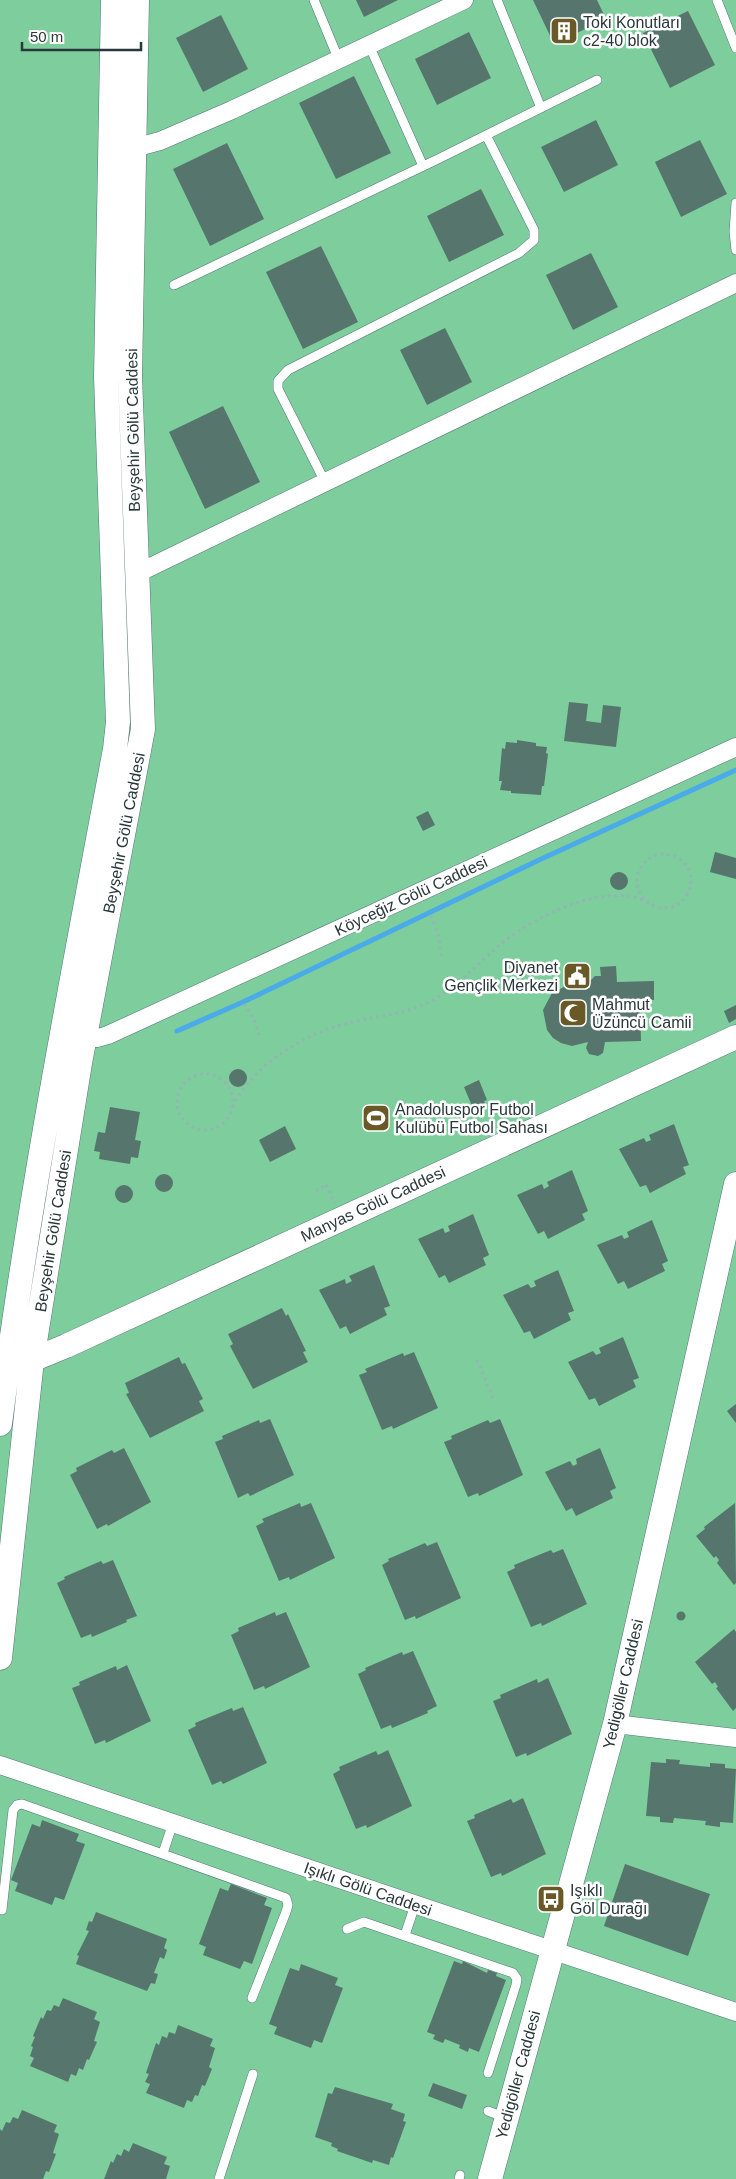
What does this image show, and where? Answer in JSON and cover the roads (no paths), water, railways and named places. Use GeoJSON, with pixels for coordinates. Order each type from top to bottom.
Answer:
{"type":"FeatureCollection","features":[{"type":"Feature","properties":{"kind":"main road"},"geometry":{"type":"LineString","coordinates":[[0,1424],[8,1356],[56,1060],[115,748],[118,722],[106,377],[113,0]]}},
{"type":"Feature","properties":{"kind":"main road","name":"Beyşehir Gölü Caddesi"},"geometry":{"type":"LineString","coordinates":[[0,1658],[32,1360],[80,1063],[143,728],[130,376],[137,0]]}},
{"type":"Feature","properties":{"kind":"main road"},"geometry":{"type":"LineString","coordinates":[[65,1014],[87,1028]]}},
{"type":"Feature","properties":{"kind":"main road","name":"Manyas Gölü Caddesi"},"geometry":{"type":"LineString","coordinates":[[32,1360],[736,1038]]}},
{"type":"Feature","properties":{"kind":"main road"},"geometry":{"type":"LineString","coordinates":[[56,1060],[80,1063]]}},
{"type":"Feature","properties":{"kind":"main road","name":"Yedigöller Caddesi"},"geometry":{"type":"LineString","coordinates":[[490,2179],[497,2115],[553,1951],[615,1724],[736,1184]]}},
{"type":"Feature","properties":{"kind":"main road"},"geometry":{"type":"LineString","coordinates":[[8,1356],[32,1360]]}},
{"type":"Feature","properties":{"kind":"street"},"geometry":{"type":"LineString","coordinates":[[134,148],[184,132],[464,0]]}},
{"type":"Feature","properties":{"kind":"street"},"geometry":{"type":"LineString","coordinates":[[138,573],[736,282]]}},
{"type":"Feature","properties":{"kind":"street","name":"Köyceğiz Gölü Caddesi"},"geometry":{"type":"LineString","coordinates":[[87,1028],[108,1035],[736,747]]}},
{"type":"Feature","properties":{"kind":"street"},"geometry":{"type":"LineString","coordinates":[[615,1724],[736,1738]]}},
{"type":"Feature","properties":{"kind":"street","name":"Işıklı Gölü Caddesi"},"geometry":{"type":"LineString","coordinates":[[0,1765],[736,2012]]}},
{"type":"Feature","properties":{"kind":"lane"},"geometry":{"type":"LineString","coordinates":[[314,0],[338,58]]}},
{"type":"Feature","properties":{"kind":"lane"},"geometry":{"type":"LineString","coordinates":[[497,0],[541,108]]}},
{"type":"Feature","properties":{"kind":"lane"},"geometry":{"type":"LineString","coordinates":[[717,0],[736,48]]}},
{"type":"Feature","properties":{"kind":"lane"},"geometry":{"type":"LineString","coordinates":[[373,54],[423,166]]}},
{"type":"Feature","properties":{"kind":"lane"},"geometry":{"type":"LineString","coordinates":[[174,285],[423,166],[597,80]]}},
{"type":"Feature","properties":{"kind":"lane"},"geometry":{"type":"LineString","coordinates":[[325,482],[278,389],[278,381],[288,370],[519,253],[534,240],[534,230],[486,135]]}},
{"type":"Feature","properties":{"kind":"lane"},"geometry":{"type":"LineString","coordinates":[[736,203],[734,232],[736,250]]}},
{"type":"Feature","properties":{"kind":"lane"},"geometry":{"type":"LineString","coordinates":[[2,1910],[13,1810],[17,1805],[32,1806],[286,1898],[288,1905],[286,1912],[252,1998]]}},
{"type":"Feature","properties":{"kind":"lane"},"geometry":{"type":"LineString","coordinates":[[163,1853],[173,1823]]}},
{"type":"Feature","properties":{"kind":"lane"},"geometry":{"type":"LineString","coordinates":[[405,1935],[415,1905]]}},
{"type":"Feature","properties":{"kind":"lane"},"geometry":{"type":"LineString","coordinates":[[347,1929],[364,1922],[506,1969],[513,1973],[517,1979],[488,2073]]}},
{"type":"Feature","properties":{"kind":"lane"},"geometry":{"type":"LineString","coordinates":[[219,2179],[253,2074]]}},
{"type":"Feature","properties":{"kind":"waterway"},"geometry":{"type":"LineString","coordinates":[[177,1031],[243,1002],[539,860],[736,770]]}},
{"type":"Feature","properties":{"kind":"place","name":"Toki Konutları c2-40 blok"},"geometry":{"type":"Point","coordinates":[564,31]}},
{"type":"Feature","properties":{"kind":"place","name":"Diyanet Gençlik Merkezi"},"geometry":{"type":"Point","coordinates":[577,976]}},
{"type":"Feature","properties":{"kind":"place","name":"Mahmut Üzüncü Camii"},"geometry":{"type":"Point","coordinates":[573,1013]}},
{"type":"Feature","properties":{"kind":"place","name":"Anadoluspor Futbol Kulübü Futbol Sahası"},"geometry":{"type":"Point","coordinates":[376,1118]}},
{"type":"Feature","properties":{"kind":"place","name":"Işıklı Göl Durağı"},"geometry":{"type":"Point","coordinates":[551,1899]}}]}
